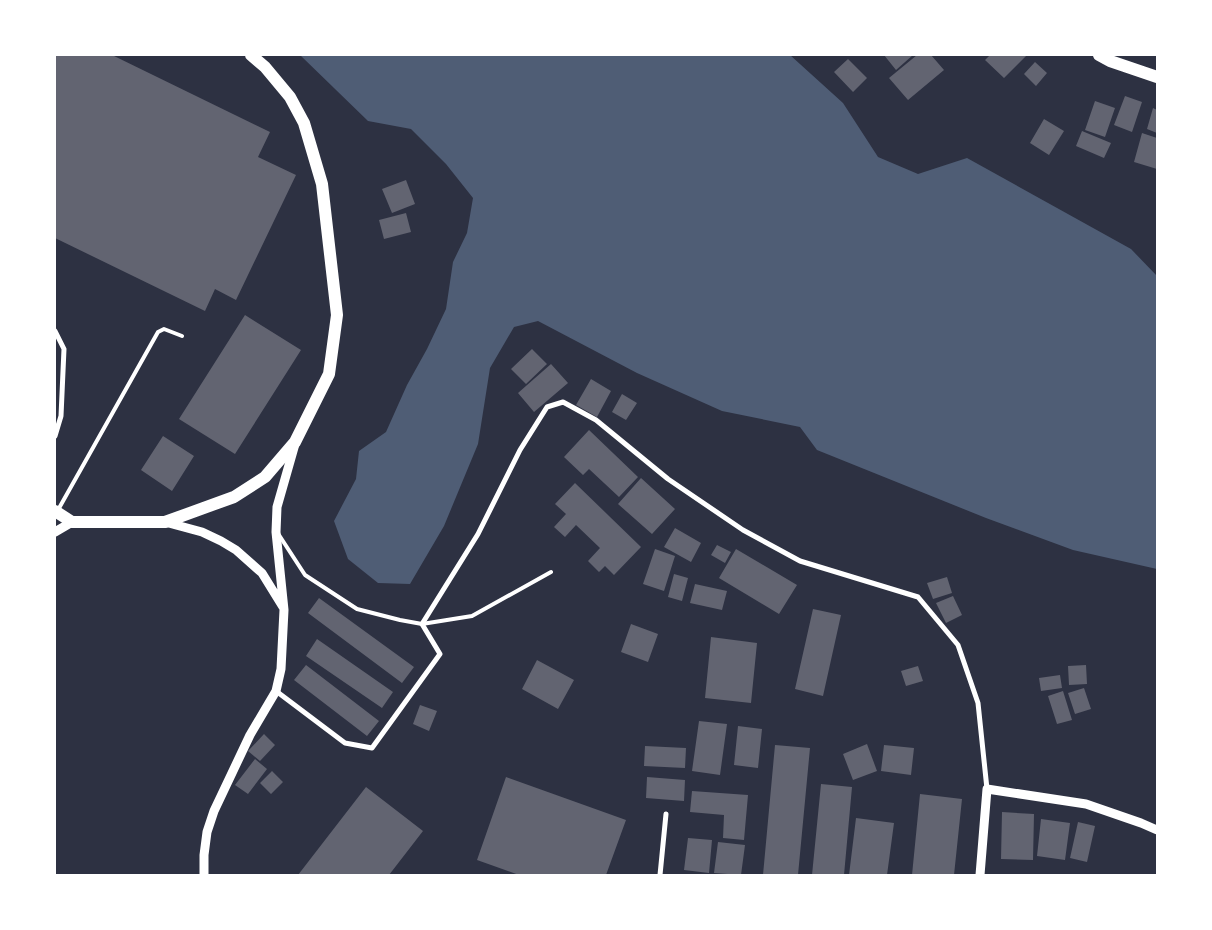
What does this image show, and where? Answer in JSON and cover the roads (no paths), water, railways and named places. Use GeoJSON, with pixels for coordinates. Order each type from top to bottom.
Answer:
{"type":"FeatureCollection","features":[{"type":"Feature","properties":{"kind":"main road"},"geometry":{"type":"LineString","coordinates":[[56,512],[72,522],[165,522],[234,496],[265,477],[295,442],[330,374],[338,314],[322,184],[304,123],[290,96],[265,67],[251,55]]}},
{"type":"Feature","properties":{"kind":"main road"},"geometry":{"type":"LineString","coordinates":[[1099,55],[1110,61],[1157,77]]}},
{"type":"Feature","properties":{"kind":"street"},"geometry":{"type":"LineString","coordinates":[[55,331],[64,349],[61,416],[55,436]]}},
{"type":"Feature","properties":{"kind":"street"},"geometry":{"type":"LineString","coordinates":[[276,691],[345,743],[372,748],[440,654],[422,624],[478,534],[520,450],[547,407],[563,402],[596,420],[668,479],[751,534],[800,561],[918,597],[958,645],[978,703],[987,789],[980,875]]}},
{"type":"Feature","properties":{"kind":"street"},"geometry":{"type":"LineString","coordinates":[[204,875],[207,832],[214,811],[250,735],[276,691],[281,669],[284,610],[276,532],[278,507],[295,442]]}},
{"type":"Feature","properties":{"kind":"street"},"geometry":{"type":"LineString","coordinates":[[55,532],[72,522]]}},
{"type":"Feature","properties":{"kind":"street"},"geometry":{"type":"LineString","coordinates":[[165,522],[202,532],[236,550],[262,573],[284,610]]}},
{"type":"Feature","properties":{"kind":"street"},"geometry":{"type":"LineString","coordinates":[[987,789],[1086,804],[1157,830]]}},
{"type":"Feature","properties":{"kind":"street"},"geometry":{"type":"LineString","coordinates":[[660,875],[666,814]]}},
{"type":"Feature","properties":{"kind":"lane"},"geometry":{"type":"LineString","coordinates":[[56,512],[158,332],[164,329],[182,336]]}},
{"type":"Feature","properties":{"kind":"lane"},"geometry":{"type":"LineString","coordinates":[[276,532],[305,575],[357,609],[422,624],[472,616],[551,572]]}},
{"type":"Feature","properties":{"kind":"water"},"geometry":{"type":"Polygon","coordinates":[[[300,55],[790,55],[843,103],[878,157],[918,174],[967,158],[1131,249],[1157,276],[1157,569],[1073,550],[986,518],[817,450],[800,427],[722,411],[637,373],[538,321],[514,327],[490,368],[478,444],[444,526],[410,584],[378,583],[348,559],[334,521],[356,479],[359,451],[386,432],[407,385],[446,309],[453,262],[467,233],[473,198],[446,164],[411,129],[368,121],[300,55]]]}}]}
